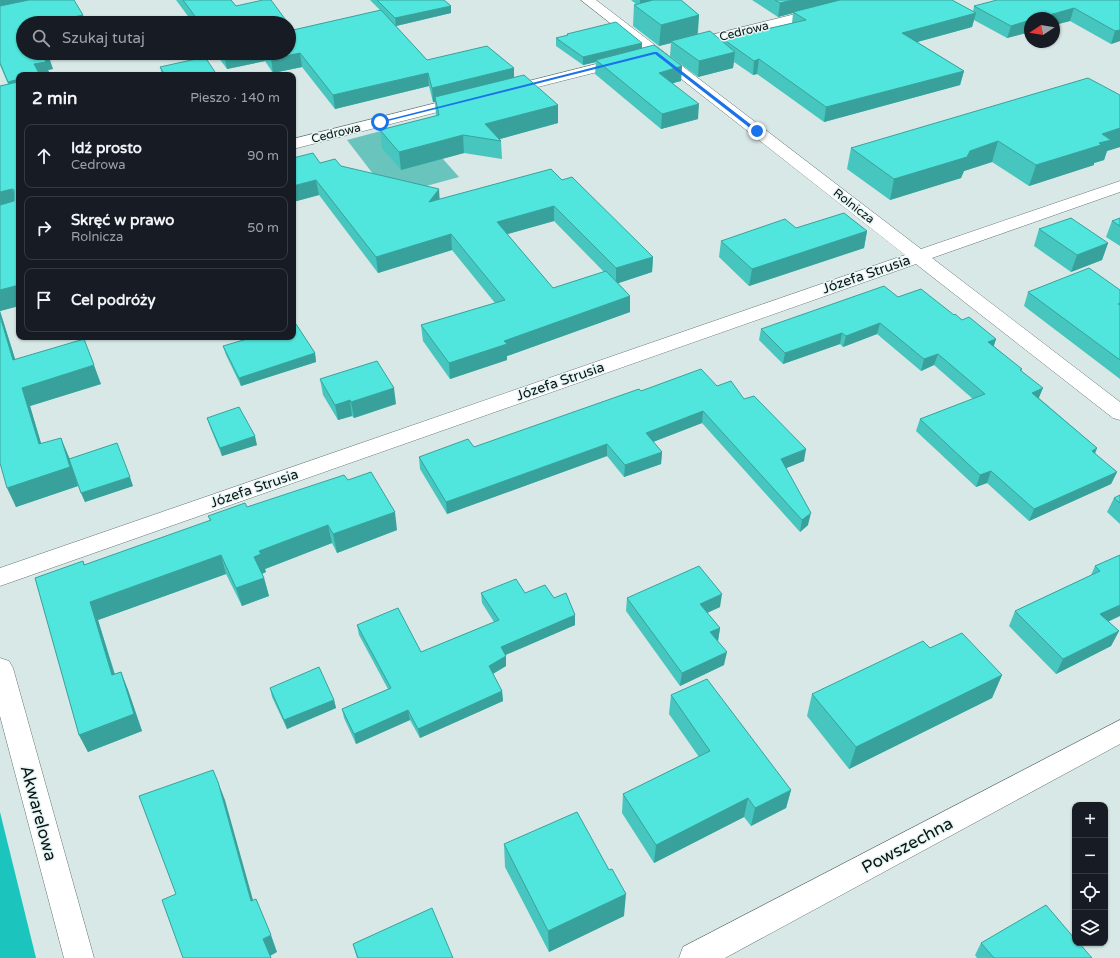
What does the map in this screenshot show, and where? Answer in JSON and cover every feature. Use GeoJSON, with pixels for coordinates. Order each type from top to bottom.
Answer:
{"type":"FeatureCollection","features":[{"type":"Feature","properties":{"kind":"street","name":"Rolnicza"},"geometry":{"type":"LineString","coordinates":[[588,0],[1120,413]]}},
{"type":"Feature","properties":{"kind":"street","name":"Cedrowa"},"geometry":{"type":"LineString","coordinates":[[495,93],[868,0]]}},
{"type":"Feature","properties":{"kind":"street","name":"Cedrowa"},"geometry":{"type":"LineString","coordinates":[[296,143],[480,97]]}},
{"type":"Feature","properties":{"kind":"street","name":"Józefa Strusia"},"geometry":{"type":"LineString","coordinates":[[0,578],[1120,186]]}},
{"type":"Feature","properties":{"kind":"street","name":"Akwarelowa"},"geometry":{"type":"LineString","coordinates":[[0,668],[79,958]]}},
{"type":"Feature","properties":{"kind":"street","name":"Powszechna"},"geometry":{"type":"LineString","coordinates":[[694,958],[1120,731]]}},
{"type":"Feature","properties":{"kind":"shaded area"},"geometry":{"type":"Polygon","coordinates":[[[411,123],[459,177],[390,196],[347,140],[411,123]]]}},
{"type":"Feature","properties":{"kind":"shaded area"},"geometry":{"type":"Polygon","coordinates":[[[0,812],[36,958],[0,958],[0,812]]]}},
{"type":"Feature","properties":{"kind":"building"},"geometry":{"type":"Polygon","coordinates":[[[29,0],[74,0],[83,15],[16,16],[16,60],[45,60],[46,62],[34,64],[38,72],[16,72],[16,80],[8,82],[0,63],[0,6],[29,0]]]}},
{"type":"Feature","properties":{"kind":"building"},"geometry":{"type":"Polygon","coordinates":[[[183,0],[231,0],[236,6],[263,0],[271,0],[283,16],[195,16],[183,0]]]}},
{"type":"Feature","properties":{"kind":"building"},"geometry":{"type":"Polygon","coordinates":[[[377,0],[444,0],[451,6],[395,18],[377,0]]]}},
{"type":"Feature","properties":{"kind":"building"},"geometry":{"type":"Polygon","coordinates":[[[653,0],[681,0],[699,15],[661,25],[634,5],[653,0]]]}},
{"type":"Feature","properties":{"kind":"building"},"geometry":{"type":"Polygon","coordinates":[[[775,0],[793,0],[780,3],[775,0]]]}},
{"type":"Feature","properties":{"kind":"building"},"geometry":{"type":"Polygon","coordinates":[[[840,0],[952,0],[976,13],[902,33],[964,71],[826,107],[759,59],[754,61],[723,39],[806,20],[793,12],[840,0]]]}},
{"type":"Feature","properties":{"kind":"building"},"geometry":{"type":"Polygon","coordinates":[[[997,0],[1120,0],[1120,30],[1115,31],[1074,8],[1060,12],[1024,12],[1024,22],[1011,26],[974,6],[997,0]]]}},
{"type":"Feature","properties":{"kind":"building"},"geometry":{"type":"Polygon","coordinates":[[[381,10],[427,60],[487,46],[514,68],[432,88],[428,73],[333,95],[300,53],[296,54],[296,29],[381,10]]]}},
{"type":"Feature","properties":{"kind":"building"},"geometry":{"type":"Polygon","coordinates":[[[616,22],[642,43],[583,57],[556,38],[568,35],[567,34],[616,22]]]}},
{"type":"Feature","properties":{"kind":"building"},"geometry":{"type":"Polygon","coordinates":[[[710,31],[735,52],[699,61],[671,41],[710,31]]]}},
{"type":"Feature","properties":{"kind":"building"},"geometry":{"type":"Polygon","coordinates":[[[654,45],[682,66],[659,73],[699,104],[662,114],[596,60],[654,45]]]}},
{"type":"Feature","properties":{"kind":"building"},"geometry":{"type":"Polygon","coordinates":[[[192,60],[207,60],[215,72],[163,72],[160,67],[192,60]]]}},
{"type":"Feature","properties":{"kind":"building"},"geometry":{"type":"Polygon","coordinates":[[[524,75],[558,105],[485,124],[501,141],[463,135],[399,152],[380,130],[439,115],[435,97],[524,75]]]}},
{"type":"Feature","properties":{"kind":"building"},"geometry":{"type":"Polygon","coordinates":[[[1088,78],[1120,95],[1120,128],[1102,134],[1111,140],[1099,143],[1101,145],[1036,165],[998,141],[970,151],[967,157],[894,179],[851,148],[1088,78]]]}},
{"type":"Feature","properties":{"kind":"building"},"geometry":{"type":"Polygon","coordinates":[[[16,82],[16,286],[0,290],[0,205],[14,201],[14,190],[12,189],[0,192],[0,86],[16,82]]]}},
{"type":"Feature","properties":{"kind":"building"},"geometry":{"type":"Polygon","coordinates":[[[313,153],[320,163],[335,159],[341,166],[439,189],[429,202],[551,169],[562,180],[572,177],[653,257],[616,268],[554,206],[497,222],[553,288],[606,271],[630,296],[504,341],[507,344],[449,363],[421,325],[505,300],[451,234],[376,257],[316,180],[296,185],[296,157],[313,153]]]}},
{"type":"Feature","properties":{"kind":"building"},"geometry":{"type":"Polygon","coordinates":[[[844,213],[867,231],[752,269],[721,241],[785,219],[796,228],[844,213]]]}},
{"type":"Feature","properties":{"kind":"building"},"geometry":{"type":"Polygon","coordinates":[[[1071,218],[1108,243],[1077,255],[1039,229],[1071,218]]]}},
{"type":"Feature","properties":{"kind":"building"},"geometry":{"type":"Polygon","coordinates":[[[1120,218],[1120,226],[1112,221],[1120,218]]]}},
{"type":"Feature","properties":{"kind":"building"},"geometry":{"type":"Polygon","coordinates":[[[1089,268],[1120,290],[1120,303],[1118,304],[1120,305],[1120,360],[1028,292],[1089,268]]]}},
{"type":"Feature","properties":{"kind":"building"},"geometry":{"type":"Polygon","coordinates":[[[884,286],[898,297],[921,289],[962,320],[969,317],[996,339],[988,342],[1043,388],[1032,393],[1097,448],[1092,451],[1117,472],[1034,509],[991,471],[980,475],[920,419],[985,394],[938,354],[924,359],[880,323],[846,336],[842,333],[785,353],[761,329],[884,286]]]}},
{"type":"Feature","properties":{"kind":"building"},"geometry":{"type":"Polygon","coordinates":[[[0,316],[13,360],[84,340],[94,365],[22,388],[39,444],[61,438],[70,467],[7,488],[0,463],[0,316]]]}},
{"type":"Feature","properties":{"kind":"building"},"geometry":{"type":"Polygon","coordinates":[[[296,324],[315,353],[239,378],[223,346],[244,340],[296,340],[296,324]]]}},
{"type":"Feature","properties":{"kind":"building"},"geometry":{"type":"Polygon","coordinates":[[[377,361],[394,388],[351,402],[350,400],[335,405],[320,379],[377,361]]]}},
{"type":"Feature","properties":{"kind":"building"},"geometry":{"type":"Polygon","coordinates":[[[701,369],[717,386],[731,381],[744,399],[754,396],[806,449],[781,459],[811,513],[802,520],[703,411],[646,433],[662,452],[625,465],[607,444],[446,502],[419,457],[468,439],[474,447],[639,389],[641,391],[701,369]]]}},
{"type":"Feature","properties":{"kind":"building"},"geometry":{"type":"Polygon","coordinates":[[[239,407],[255,436],[220,448],[207,418],[239,407]]]}},
{"type":"Feature","properties":{"kind":"building"},"geometry":{"type":"Polygon","coordinates":[[[117,443],[130,477],[81,493],[69,459],[117,443]]]}},
{"type":"Feature","properties":{"kind":"building"},"geometry":{"type":"Polygon","coordinates":[[[371,472],[395,512],[333,534],[328,525],[259,551],[261,554],[254,557],[264,578],[236,588],[221,555],[90,602],[112,675],[121,672],[134,714],[79,735],[35,578],[83,561],[84,565],[211,520],[208,516],[245,503],[247,507],[344,475],[348,480],[371,472]]]}},
{"type":"Feature","properties":{"kind":"building"},"geometry":{"type":"Polygon","coordinates":[[[1120,495],[1120,503],[1114,498],[1120,495]]]}},
{"type":"Feature","properties":{"kind":"building"},"geometry":{"type":"Polygon","coordinates":[[[1120,555],[1120,605],[1100,614],[1119,631],[1063,659],[1015,611],[1100,571],[1095,566],[1120,555]]]}},
{"type":"Feature","properties":{"kind":"building"},"geometry":{"type":"Polygon","coordinates":[[[699,566],[722,594],[700,604],[720,628],[710,632],[727,652],[682,673],[627,598],[699,566]]]}},
{"type":"Feature","properties":{"kind":"building"},"geometry":{"type":"Polygon","coordinates":[[[516,579],[525,593],[545,585],[554,598],[566,593],[575,615],[501,647],[506,656],[489,666],[502,691],[418,729],[408,710],[354,734],[342,709],[391,688],[357,625],[398,608],[421,652],[499,620],[481,593],[516,579]]]}},
{"type":"Feature","properties":{"kind":"building"},"geometry":{"type":"Polygon","coordinates":[[[962,633],[1002,675],[856,747],[812,694],[923,641],[930,648],[962,633]]]}},
{"type":"Feature","properties":{"kind":"building"},"geometry":{"type":"Polygon","coordinates":[[[319,667],[334,700],[284,720],[270,688],[319,667]]]}},
{"type":"Feature","properties":{"kind":"building"},"geometry":{"type":"Polygon","coordinates":[[[707,679],[791,790],[755,808],[748,798],[656,845],[623,794],[710,751],[671,695],[707,679]]]}},
{"type":"Feature","properties":{"kind":"building"},"geometry":{"type":"Polygon","coordinates":[[[213,770],[218,782],[251,901],[256,899],[271,935],[263,939],[271,958],[183,958],[162,900],[176,894],[139,796],[213,770]]]}},
{"type":"Feature","properties":{"kind":"building"},"geometry":{"type":"Polygon","coordinates":[[[577,812],[609,870],[612,869],[626,894],[548,931],[504,844],[577,812]]]}},
{"type":"Feature","properties":{"kind":"building"},"geometry":{"type":"Polygon","coordinates":[[[1046,905],[1072,935],[1072,946],[1082,946],[1092,958],[994,958],[981,943],[1046,905]]]}},
{"type":"Feature","properties":{"kind":"building"},"geometry":{"type":"Polygon","coordinates":[[[432,908],[453,958],[358,958],[353,944],[432,908]]]}},
{"type":"Feature","properties":{"kind":"route"},"geometry":{"type":"LineString","coordinates":[[380,122],[656,53],[757,131]]}}]}
